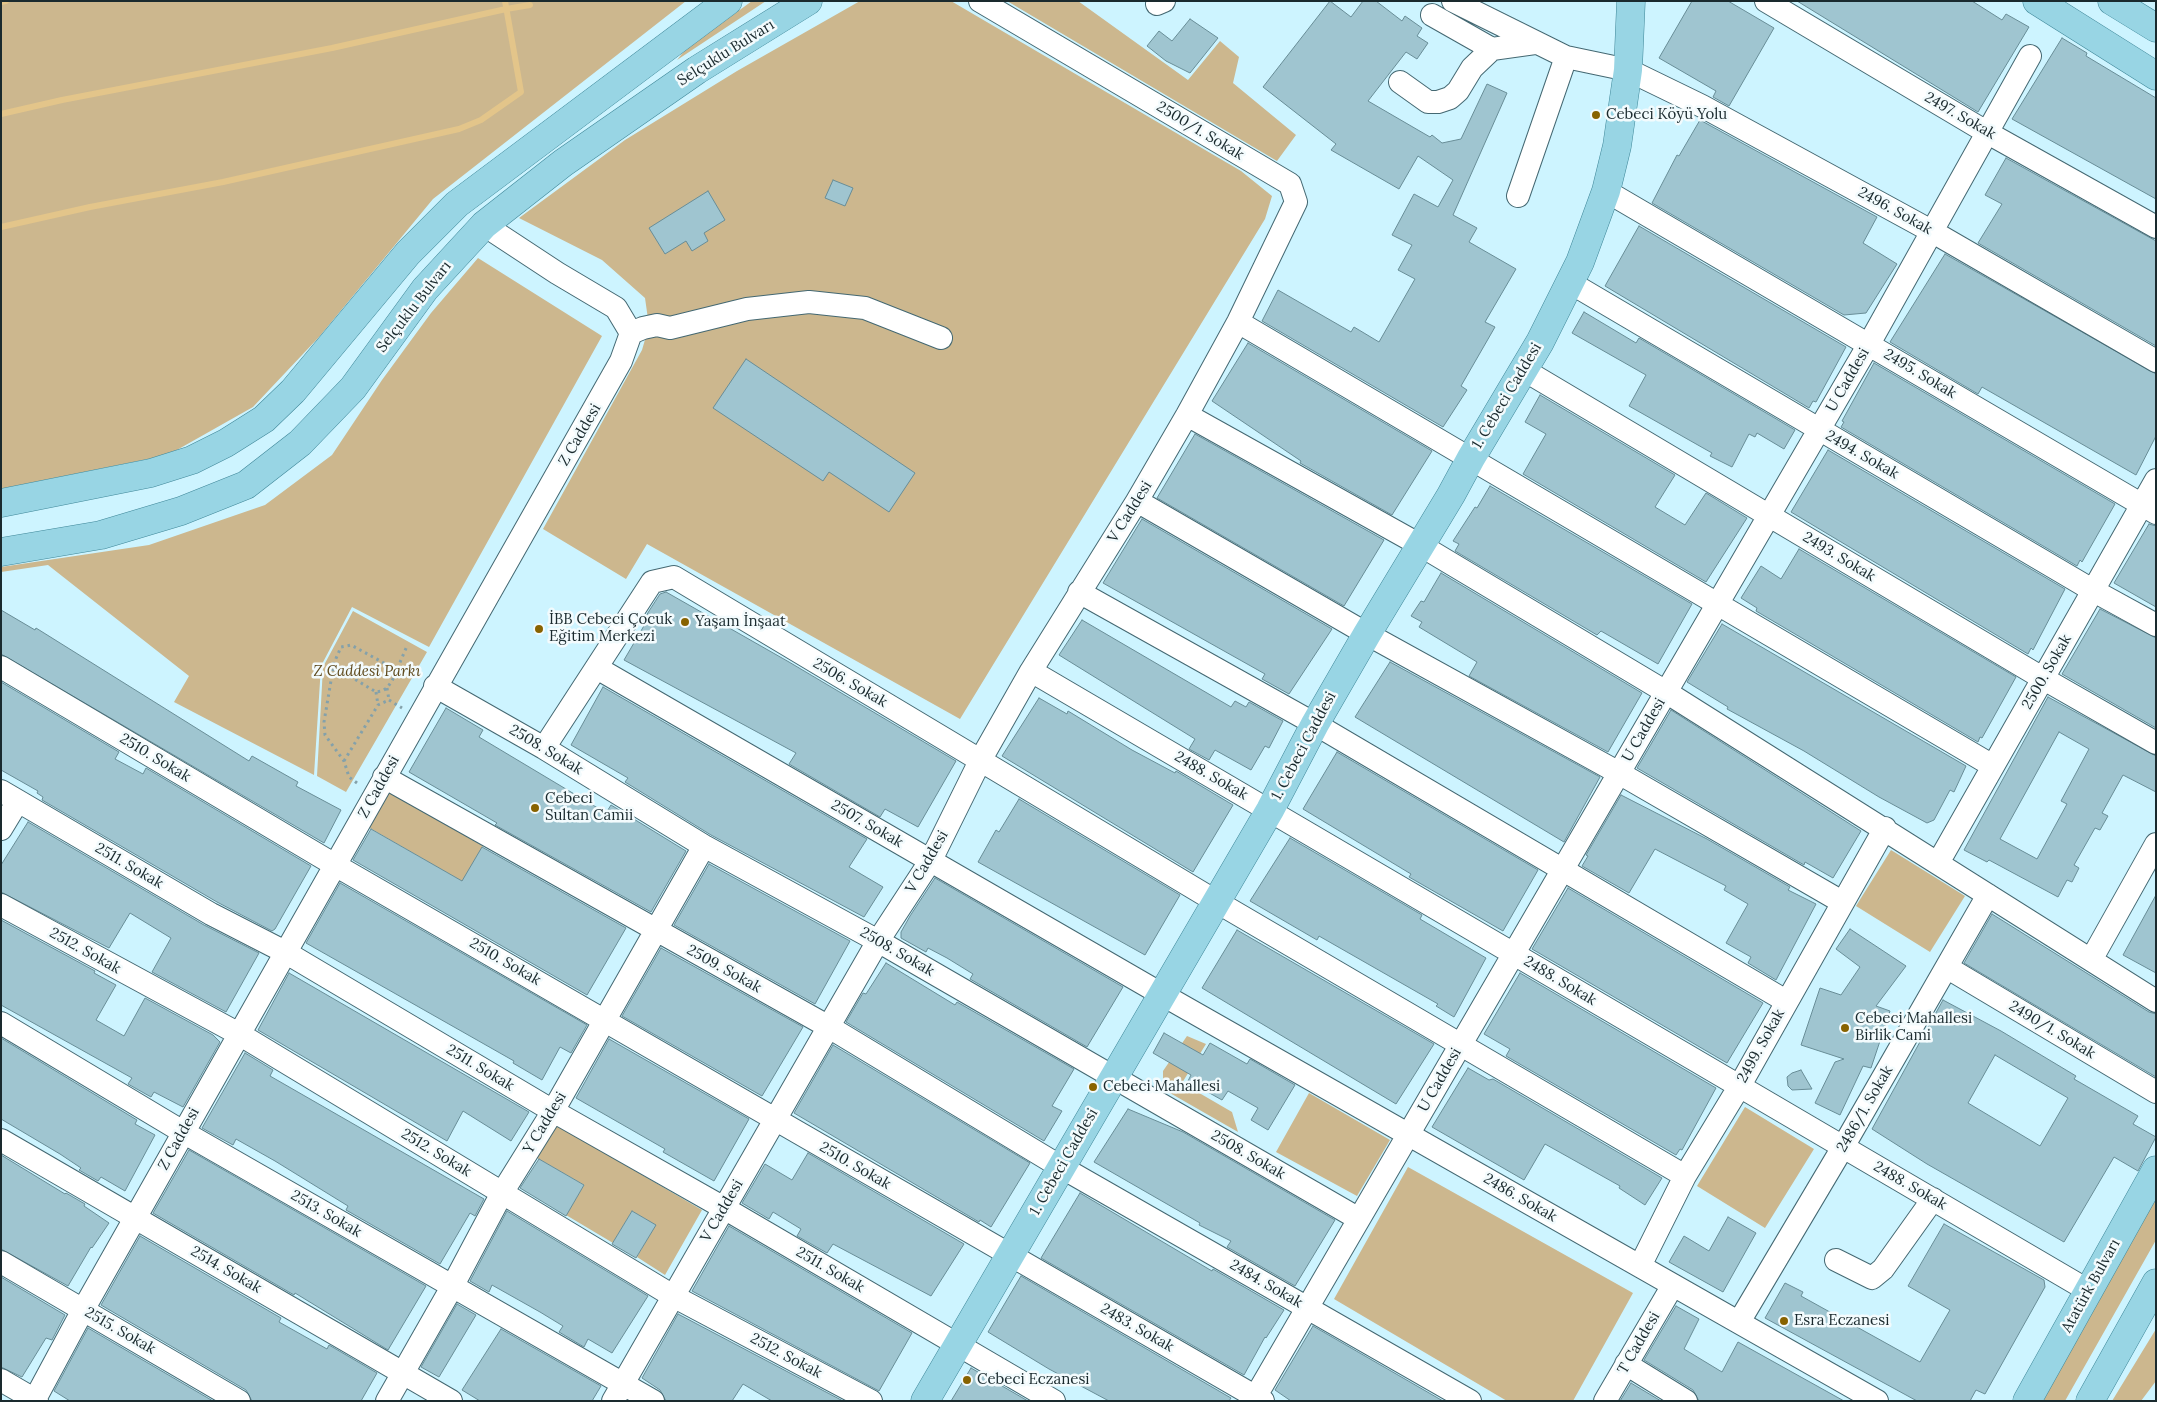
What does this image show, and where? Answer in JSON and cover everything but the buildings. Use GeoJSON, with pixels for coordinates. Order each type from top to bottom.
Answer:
{"type":"FeatureCollection","features":[{"type":"Feature","properties":{"kind":"main road"},"geometry":{"type":"LineString","coordinates":[[1,502],[151,472],[192,460],[226,443],[264,419],[293,391],[408,253],[457,204],[728,1]]}},
{"type":"Feature","properties":{"kind":"main road","name":"Selçuklu Bulvarı"},"geometry":{"type":"LineString","coordinates":[[1,552],[101,535],[181,511],[246,486],[300,444],[353,388],[424,289],[484,224],[563,162],[697,70],[808,1]]}},
{"type":"Feature","properties":{"kind":"main road"},"geometry":{"type":"LineString","coordinates":[[1628,70],[1631,1]]}},
{"type":"Feature","properties":{"kind":"main road"},"geometry":{"type":"LineString","coordinates":[[1628,70],[1645,1]]}},
{"type":"Feature","properties":{"kind":"main road"},"geometry":{"type":"LineString","coordinates":[[2037,1],[2156,76]]}},
{"type":"Feature","properties":{"kind":"main road"},"geometry":{"type":"LineString","coordinates":[[2112,1],[2156,28]]}},
{"type":"Feature","properties":{"kind":"main road","name":"1. Cebeci Caddesi"},"geometry":{"type":"LineString","coordinates":[[925,1401],[1217,902],[1367,634],[1524,370],[1580,262],[1606,190],[1617,146],[1628,70]]}},
{"type":"Feature","properties":{"kind":"main road","name":"Atatürk Bulvarı"},"geometry":{"type":"LineString","coordinates":[[2027,1401],[2156,1170]]}},
{"type":"Feature","properties":{"kind":"main road"},"geometry":{"type":"LineString","coordinates":[[2090,1401],[2156,1283]]}},
{"type":"Feature","properties":{"kind":"street","name":"2500/1. Sokak"},"geometry":{"type":"LineString","coordinates":[[980,1],[1290,184],[1296,202],[1238,322]]}},
{"type":"Feature","properties":{"kind":"street","name":"2496. Sokak"},"geometry":{"type":"LineString","coordinates":[[1452,1],[1566,57],[1628,70],[1702,106],[1933,232],[2156,361]]}},
{"type":"Feature","properties":{"kind":"street","name":"2497. Sokak"},"geometry":{"type":"LineString","coordinates":[[1766,1],[1988,133],[2156,227]]}},
{"type":"Feature","properties":{"kind":"street"},"geometry":{"type":"LineString","coordinates":[[1432,15],[1492,49]]}},
{"type":"Feature","properties":{"kind":"street"},"geometry":{"type":"LineString","coordinates":[[1400,82],[1428,102],[1438,102],[1450,98],[1458,91],[1472,68],[1492,49],[1536,43]]}},
{"type":"Feature","properties":{"kind":"street","name":"U Caddesi"},"geometry":{"type":"LineString","coordinates":[[1257,1399],[1307,1308],[1869,344],[2030,56]]}},
{"type":"Feature","properties":{"kind":"street"},"geometry":{"type":"LineString","coordinates":[[1518,196],[1566,57]]}},
{"type":"Feature","properties":{"kind":"street","name":"2495. Sokak"},"geometry":{"type":"LineString","coordinates":[[1606,190],[2150,509]]}},
{"type":"Feature","properties":{"kind":"street"},"geometry":{"type":"LineString","coordinates":[[484,224],[557,273],[616,308],[631,333],[657,325],[670,328],[747,309],[809,302],[865,308],[941,338]]}},
{"type":"Feature","properties":{"kind":"street","name":"2494. Sokak"},"geometry":{"type":"LineString","coordinates":[[1569,282],[2094,591],[2156,625]]}},
{"type":"Feature","properties":{"kind":"street"},"geometry":{"type":"LineString","coordinates":[[1238,322],[1993,766]]}},
{"type":"Feature","properties":{"kind":"street","name":"V Caddesi"},"geometry":{"type":"LineString","coordinates":[[618,1392],[878,941],[931,860],[981,759],[1079,592],[1138,501],[1238,322]]}},
{"type":"Feature","properties":{"kind":"street","name":"Z Caddesi"},"geometry":{"type":"LineString","coordinates":[[35,1400],[135,1217],[435,686],[616,373],[631,333]]}},
{"type":"Feature","properties":{"kind":"street","name":"2493. Sokak"},"geometry":{"type":"LineString","coordinates":[[1524,370],[2044,679],[2156,743]]}},
{"type":"Feature","properties":{"kind":"street"},"geometry":{"type":"LineString","coordinates":[[1187,415],[1420,544],[1666,692],[2156,1000]]}},
{"type":"Feature","properties":{"kind":"street","name":"2500. Sokak"},"geometry":{"type":"LineString","coordinates":[[1938,863],[2094,591],[2150,509],[2156,480]]}},
{"type":"Feature","properties":{"kind":"street"},"geometry":{"type":"LineString","coordinates":[[1138,501],[1367,634],[1619,773],[1842,902]]}},
{"type":"Feature","properties":{"kind":"street","name":"2506. Sokak"},"geometry":{"type":"LineString","coordinates":[[544,748],[652,582],[674,577],[1217,902],[1685,1176]]}},
{"type":"Feature","properties":{"kind":"street"},"geometry":{"type":"LineString","coordinates":[[1079,592],[1315,724],[1786,1001]]}},
{"type":"Feature","properties":{"kind":"street","name":"2510. Sokak"},"geometry":{"type":"LineString","coordinates":[[1,667],[775,1120],[1010,1254]]}},
{"type":"Feature","properties":{"kind":"street","name":"2507. Sokak"},"geometry":{"type":"LineString","coordinates":[[597,668],[1163,995]]}},
{"type":"Feature","properties":{"kind":"street","name":"2488. Sokak"},"geometry":{"type":"LineString","coordinates":[[1032,671],[1514,953],[1738,1087],[2089,1291]]}},
{"type":"Feature","properties":{"kind":"street","name":"2508. Sokak"},"geometry":{"type":"LineString","coordinates":[[435,686],[544,748],[704,846],[878,941],[1359,1219]]}},
{"type":"Feature","properties":{"kind":"street","name":"2509. Sokak"},"geometry":{"type":"LineString","coordinates":[[380,785],[656,931],[829,1027],[1061,1167]]}},
{"type":"Feature","properties":{"kind":"street"},"geometry":{"type":"LineString","coordinates":[[1,829],[10,796]]}},
{"type":"Feature","properties":{"kind":"street","name":"2511. Sokak"},"geometry":{"type":"LineString","coordinates":[[10,796],[211,914],[285,952],[553,1111],[724,1208],[1054,1401]]}},
{"type":"Feature","properties":{"kind":"street","name":"2499. Sokak"},"geometry":{"type":"LineString","coordinates":[[1640,1266],[1685,1176],[1738,1087],[1884,828]]}},
{"type":"Feature","properties":{"kind":"street"},"geometry":{"type":"LineString","coordinates":[[2091,960],[2156,844]]}},
{"type":"Feature","properties":{"kind":"street","name":"Y Caddesi"},"geometry":{"type":"LineString","coordinates":[[387,1401],[502,1194],[553,1111],[704,846]]}},
{"type":"Feature","properties":{"kind":"street","name":"2486/1. Sokak"},"geometry":{"type":"LineString","coordinates":[[1739,1322],[1948,968],[1988,895]]}},
{"type":"Feature","properties":{"kind":"street","name":"2512. Sokak"},"geometry":{"type":"LineString","coordinates":[[1,904],[239,1034],[673,1296],[871,1401]]}},
{"type":"Feature","properties":{"kind":"street","name":"2490/1. Sokak"},"geometry":{"type":"LineString","coordinates":[[1948,968],[2156,1092]]}},
{"type":"Feature","properties":{"kind":"street","name":"2486. Sokak"},"geometry":{"type":"LineString","coordinates":[[1163,995],[1877,1401]]}},
{"type":"Feature","properties":{"kind":"street","name":"2513. Sokak"},"geometry":{"type":"LineString","coordinates":[[1,1024],[183,1132],[452,1287],[618,1392],[653,1401]]}},
{"type":"Feature","properties":{"kind":"street","name":"2514. Sokak"},"geometry":{"type":"LineString","coordinates":[[1,1140],[451,1401]]}},
{"type":"Feature","properties":{"kind":"street","name":"2484. Sokak"},"geometry":{"type":"LineString","coordinates":[[1061,1167],[1470,1401]]}},
{"type":"Feature","properties":{"kind":"street"},"geometry":{"type":"LineString","coordinates":[[1836,1260],[1872,1278],[1883,1269],[1933,1200]]}},
{"type":"Feature","properties":{"kind":"street","name":"2483. Sokak"},"geometry":{"type":"LineString","coordinates":[[1010,1254],[1257,1399]]}},
{"type":"Feature","properties":{"kind":"street","name":"2515. Sokak"},"geometry":{"type":"LineString","coordinates":[[1,1262],[239,1401]]}},
{"type":"Feature","properties":{"kind":"street","name":"T Caddesi"},"geometry":{"type":"LineString","coordinates":[[1606,1401],[1673,1285]]}},
{"type":"Feature","properties":{"kind":"street"},"geometry":{"type":"LineString","coordinates":[[1626,1364],[1686,1401]]}},
{"type":"Feature","properties":{"kind":"street"},"geometry":{"type":"LineString","coordinates":[[1,1380],[35,1400]]}},
{"type":"Feature","properties":{"kind":"path"},"geometry":{"type":"LineString","coordinates":[[380,785],[349,777],[344,761],[325,735],[324,722],[332,666],[341,647],[351,646],[395,669]]}},
{"type":"Feature","properties":{"kind":"path"},"geometry":{"type":"LineString","coordinates":[[344,761],[378,705],[389,700],[387,688],[407,646]]}},
{"type":"Feature","properties":{"kind":"path"},"geometry":{"type":"LineString","coordinates":[[332,666],[376,692]]}},
{"type":"Feature","properties":{"kind":"path"},"geometry":{"type":"LineString","coordinates":[[376,692],[387,688]]}},
{"type":"Feature","properties":{"kind":"path"},"geometry":{"type":"LineString","coordinates":[[376,692],[378,705]]}},
{"type":"Feature","properties":{"kind":"green space"},"geometry":{"type":"Polygon","coordinates":[[[1,1],[686,1],[433,199],[319,337],[253,407],[168,455],[1,489],[1,1]]]}},
{"type":"Feature","properties":{"kind":"green space"},"geometry":{"type":"Polygon","coordinates":[[[752,1],[766,1],[677,60],[685,50],[752,1]]]}},
{"type":"Feature","properties":{"kind":"green space"},"geometry":{"type":"Polygon","coordinates":[[[860,1],[951,1],[1241,171],[1272,196],[1265,219],[960,719],[647,544],[626,579],[543,529],[642,350],[649,326],[645,298],[602,260],[519,218],[625,140],[737,71],[860,1]]]}},
{"type":"Feature","properties":{"kind":"green space"},"geometry":{"type":"Polygon","coordinates":[[[1007,1],[1078,1],[1188,80],[1220,41],[1239,57],[1233,83],[1296,135],[1277,161],[1007,1]]]}},
{"type":"Feature","properties":{"kind":"green space"},"geometry":{"type":"Polygon","coordinates":[[[478,258],[602,336],[429,647],[352,607],[321,666],[314,775],[174,702],[189,676],[48,565],[1,572],[1,567],[149,545],[265,505],[332,455],[382,380],[431,313],[478,258]]]}},
{"type":"Feature","properties":{"kind":"green space","name":"Z Caddesi Parkı"},"geometry":{"type":"Polygon","coordinates":[[[353,611],[427,652],[346,792],[317,776],[323,667],[353,611]]]}},
{"type":"Feature","properties":{"kind":"green space"},"geometry":{"type":"Polygon","coordinates":[[[389,792],[483,846],[463,882],[368,827],[389,792]]]}},
{"type":"Feature","properties":{"kind":"green space"},"geometry":{"type":"Polygon","coordinates":[[[1891,850],[1965,896],[1930,952],[1856,906],[1891,850]]]}},
{"type":"Feature","properties":{"kind":"green space"},"geometry":{"type":"Polygon","coordinates":[[[1187,1036],[1206,1044],[1182,1083],[1232,1112],[1238,1132],[1163,1089],[1163,1071],[1187,1036]]]}},
{"type":"Feature","properties":{"kind":"green space"},"geometry":{"type":"Polygon","coordinates":[[[1309,1093],[1390,1140],[1357,1196],[1276,1152],[1309,1093]]]}},
{"type":"Feature","properties":{"kind":"green space"},"geometry":{"type":"Polygon","coordinates":[[[1745,1107],[1814,1149],[1765,1228],[1697,1186],[1745,1107]]]}},
{"type":"Feature","properties":{"kind":"green space"},"geometry":{"type":"Polygon","coordinates":[[[557,1125],[702,1210],[665,1275],[637,1257],[655,1225],[632,1211],[613,1243],[566,1215],[584,1185],[537,1158],[557,1125]]]}},
{"type":"Feature","properties":{"kind":"green space"},"geometry":{"type":"Polygon","coordinates":[[[1408,1167],[1633,1293],[1573,1401],[1507,1401],[1334,1299],[1408,1167]]]}},
{"type":"Feature","properties":{"kind":"green space"},"geometry":{"type":"Polygon","coordinates":[[[2156,1198],[2156,1240],[2065,1401],[2041,1401],[2156,1198]]]}},
{"type":"Feature","properties":{"kind":"green space"},"geometry":{"type":"Polygon","coordinates":[[[2156,1329],[2156,1381],[2141,1401],[2112,1401],[2156,1329]]]}},
{"type":"Feature","properties":{"kind":"waterway"},"geometry":{"type":"LineString","coordinates":[[1,2],[6,1]]}},
{"type":"Feature","properties":{"kind":"waterway"},"geometry":{"type":"LineString","coordinates":[[1,227],[90,207],[223,182],[459,129],[481,120],[521,92],[505,1]]}},
{"type":"Feature","properties":{"kind":"waterway"},"geometry":{"type":"LineString","coordinates":[[1,114],[62,100],[332,48],[530,5]]}},
{"type":"Feature","properties":{"kind":"place","name":"Cebeci Köyü Yolu"},"geometry":{"type":"Point","coordinates":[1596,115]}},
{"type":"Feature","properties":{"kind":"place","name":"Yaşam İnşaat"},"geometry":{"type":"Point","coordinates":[685,622]}},
{"type":"Feature","properties":{"kind":"place","name":"İBB Cebeci Çocuk Eğitim Merkezi"},"geometry":{"type":"Point","coordinates":[539,629]}},
{"type":"Feature","properties":{"kind":"place","name":"Cebeci Sultan Camii"},"geometry":{"type":"Point","coordinates":[535,808]}},
{"type":"Feature","properties":{"kind":"place","name":"Cebeci Mahallesi Birlik Cami"},"geometry":{"type":"Point","coordinates":[1845,1028]}},
{"type":"Feature","properties":{"kind":"place","name":"Cebeci Mahallesi"},"geometry":{"type":"Point","coordinates":[1093,1087]}},
{"type":"Feature","properties":{"kind":"place","name":"Esra Eczanesi"},"geometry":{"type":"Point","coordinates":[1784,1321]}},
{"type":"Feature","properties":{"kind":"place","name":"Cebeci Eczanesi"},"geometry":{"type":"Point","coordinates":[967,1380]}}]}
